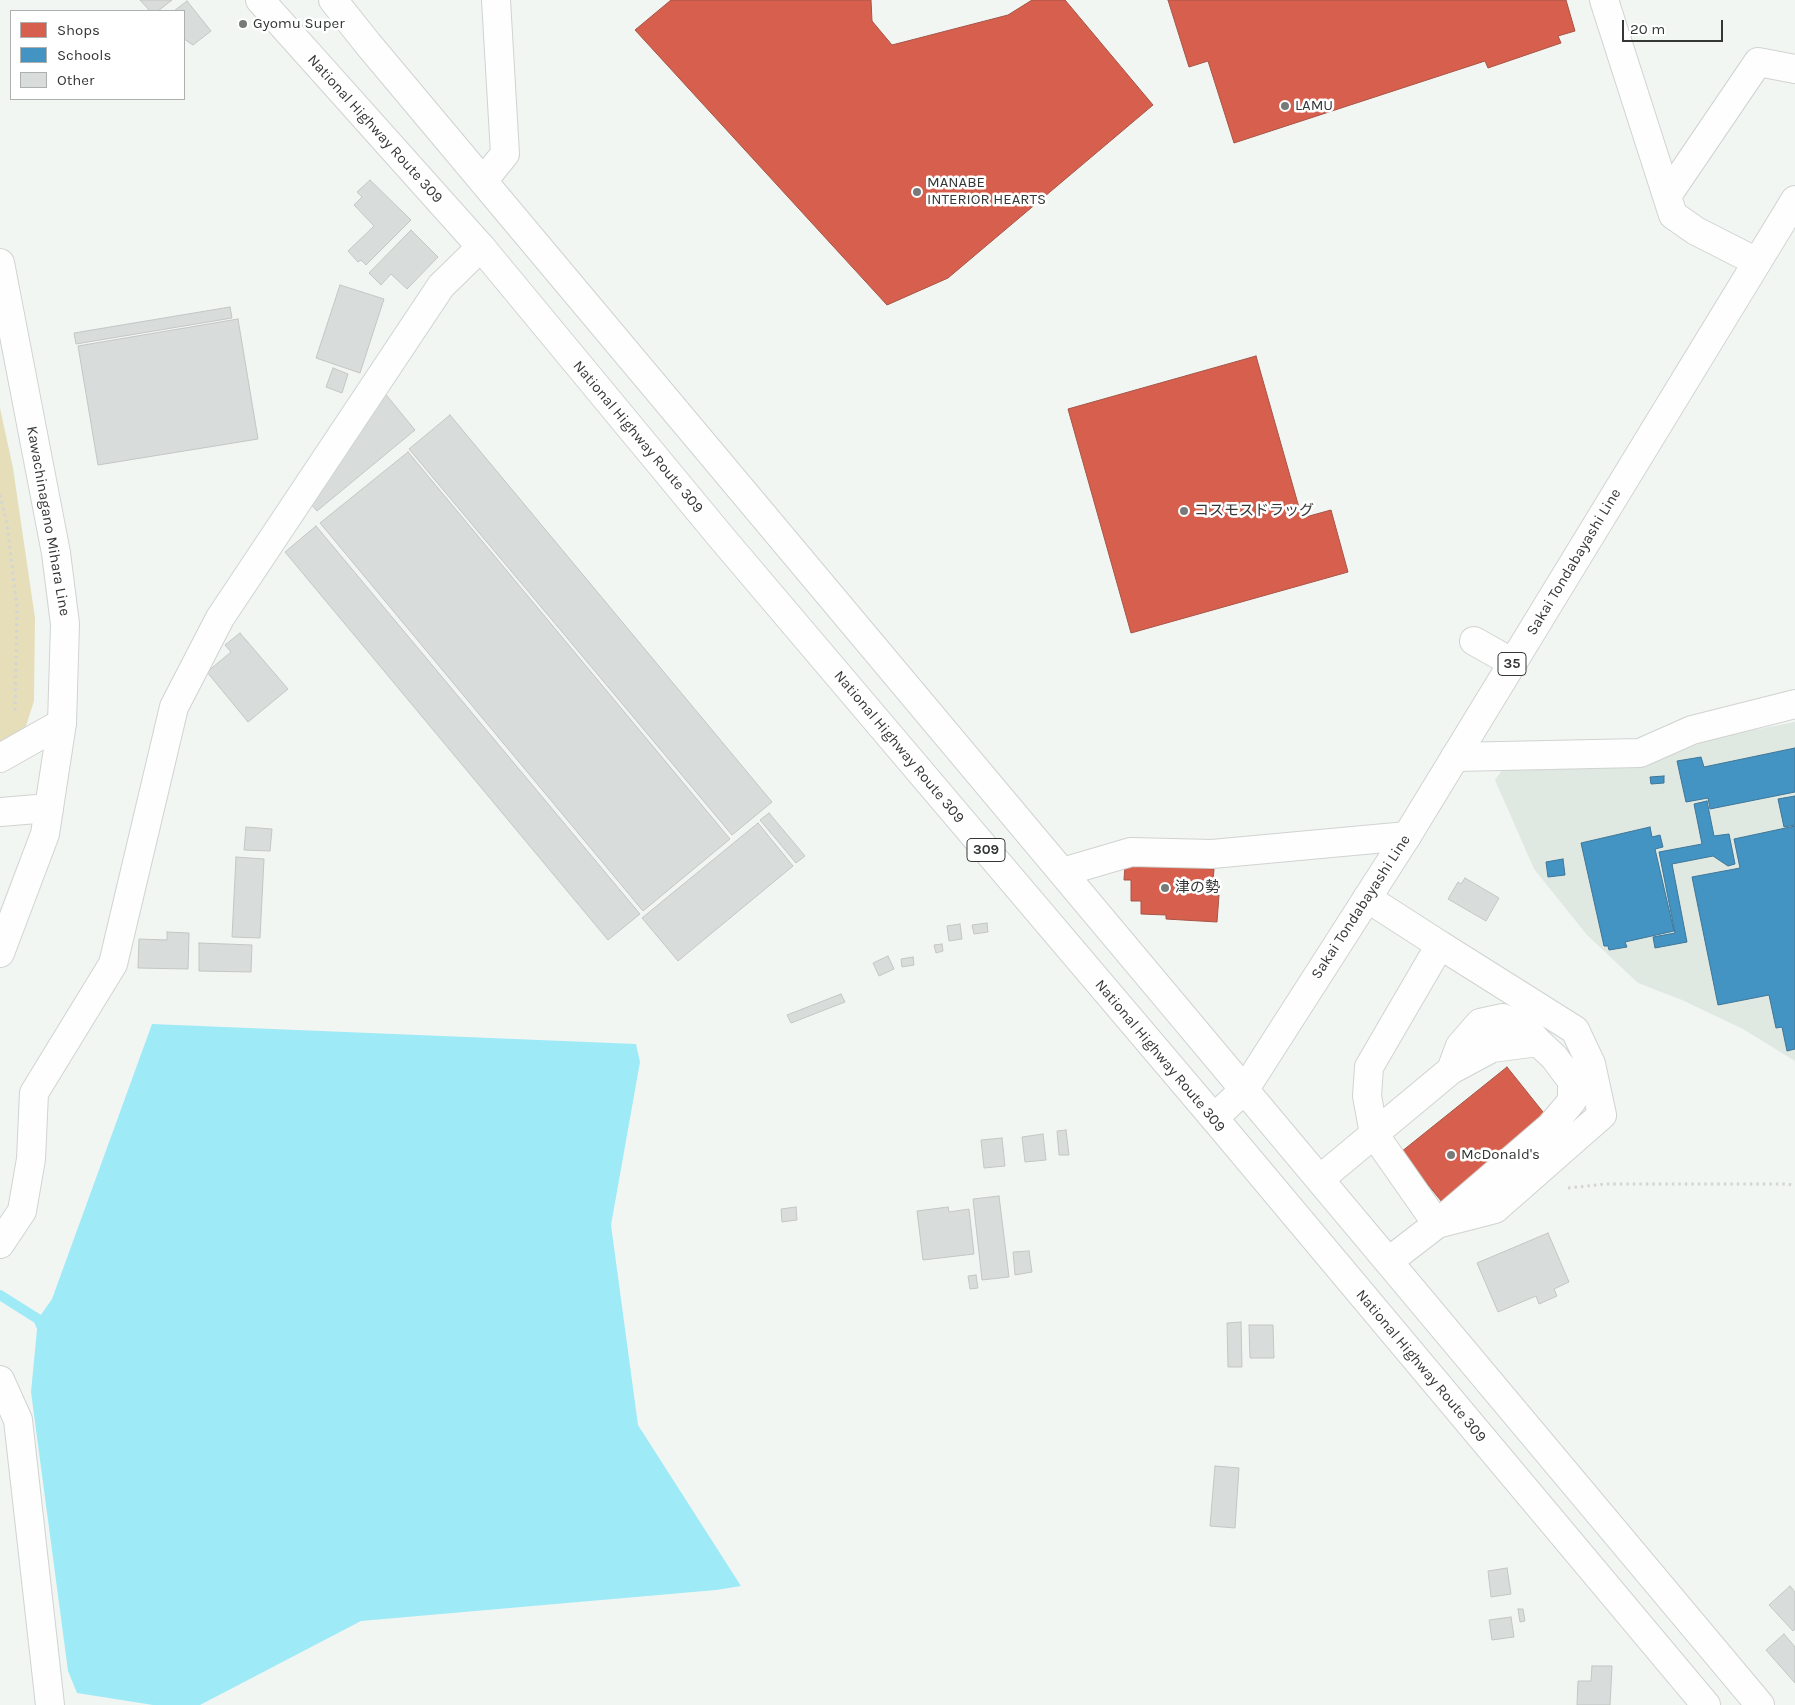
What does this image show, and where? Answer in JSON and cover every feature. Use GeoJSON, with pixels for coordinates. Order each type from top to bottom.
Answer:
{"type":"FeatureCollection","features":[{"type":"Feature","properties":{"kind":"main road","name":"National Highway Route 309"},"geometry":{"type":"LineString","coordinates":[[260,0],[481,247],[721,537],[1214,1118],[1706,1705]]}},
{"type":"Feature","properties":{"kind":"main road"},"geometry":{"type":"LineString","coordinates":[[333,0],[1760,1705]]}},
{"type":"Feature","properties":{"kind":"main road"},"geometry":{"type":"LineString","coordinates":[[483,181],[505,154],[496,0]]}},
{"type":"Feature","properties":{"kind":"main road"},"geometry":{"type":"LineString","coordinates":[[1604,0],[1673,215],[1696,231],[1757,262]]}},
{"type":"Feature","properties":{"kind":"main road"},"geometry":{"type":"LineString","coordinates":[[1667,196],[1758,62],[1795,69]]}},
{"type":"Feature","properties":{"kind":"main road","name":"Sakai Tondabayashi Line"},"geometry":{"type":"LineString","coordinates":[[1214,1118],[1245,1088],[1407,836],[1795,200]]}},
{"type":"Feature","properties":{"kind":"main road"},"geometry":{"type":"LineString","coordinates":[[0,1244],[22,1211],[31,1159],[34,1094],[113,964],[174,706],[220,618],[441,286],[481,247]]}},
{"type":"Feature","properties":{"kind":"main road","name":"Kawachinagano Mihara Line"},"geometry":{"type":"LineString","coordinates":[[0,263],[56,553],[66,624],[62,723],[45,834],[0,953]]}},
{"type":"Feature","properties":{"kind":"main road"},"geometry":{"type":"LineString","coordinates":[[1474,642],[1513,663]]}},
{"type":"Feature","properties":{"kind":"main road"},"geometry":{"type":"LineString","coordinates":[[1455,757],[1640,753],[1692,730],[1795,704]]}},
{"type":"Feature","properties":{"kind":"main road"},"geometry":{"type":"LineString","coordinates":[[3,757],[62,723]]}},
{"type":"Feature","properties":{"kind":"main road"},"geometry":{"type":"LineString","coordinates":[[0,812],[49,808]]}},
{"type":"Feature","properties":{"kind":"main road"},"geometry":{"type":"LineString","coordinates":[[1063,872],[1131,852],[1212,854],[1407,836]]}},
{"type":"Feature","properties":{"kind":"main road"},"geometry":{"type":"LineString","coordinates":[[1367,898],[1575,1030],[1591,1064],[1602,1115],[1495,1209],[1437,1224]]}},
{"type":"Feature","properties":{"kind":"main road"},"geometry":{"type":"LineString","coordinates":[[1437,1224],[1374,1134],[1367,1096],[1369,1067],[1440,945]]}},
{"type":"Feature","properties":{"kind":"main road"},"geometry":{"type":"LineString","coordinates":[[1320,1179],[1451,1070],[1492,1048],[1538,1042],[1554,1057],[1572,1080],[1572,1101],[1552,1126],[1437,1224],[1389,1261]]}},
{"type":"Feature","properties":{"kind":"main road"},"geometry":{"type":"LineString","coordinates":[[0,1380],[18,1420],[55,1702]]}},
{"type":"Feature","properties":{"kind":"path"},"geometry":{"type":"LineString","coordinates":[[0,495],[7,524],[17,608],[15,711],[3,757]]}},
{"type":"Feature","properties":{"kind":"path"},"geometry":{"type":"LineString","coordinates":[[1558,1189],[1606,1184],[1788,1184],[1795,1186]]}},
{"type":"Feature","properties":{"kind":"shaded area"},"geometry":{"type":"Polygon","coordinates":[[[0,408],[13,468],[35,618],[34,701],[26,726],[0,747],[0,408]]]}},
{"type":"Feature","properties":{"kind":"shaded area"},"geometry":{"type":"Polygon","coordinates":[[[1795,722],[1795,1061],[1743,1029],[1682,1000],[1638,983],[1587,935],[1534,869],[1495,780],[1503,769],[1642,767],[1712,738],[1795,722]]]}},
{"type":"Feature","properties":{"kind":"water"},"geometry":{"type":"Polygon","coordinates":[[[152,1024],[636,1044],[640,1062],[611,1225],[638,1425],[741,1586],[716,1590],[361,1621],[200,1705],[153,1705],[77,1693],[68,1671],[31,1392],[38,1319],[52,1299],[152,1024]]]}},
{"type":"Feature","properties":{"kind":"building: Shops","name":"MANABE INTERIOR HEARTS"},"geometry":{"type":"Polygon","coordinates":[[[671,0],[871,0],[872,21],[892,45],[1008,15],[1032,0],[1065,0],[1153,105],[948,278],[887,305],[635,30],[671,0]]]}},
{"type":"Feature","properties":{"kind":"building: Shops","name":"LAMU"},"geometry":{"type":"Polygon","coordinates":[[[1168,0],[1566,0],[1575,31],[1558,36],[1561,43],[1488,68],[1485,61],[1234,143],[1208,61],[1189,67],[1168,0]]]}},
{"type":"Feature","properties":{"kind":"building: Shops"},"geometry":{"type":"Polygon","coordinates":[[[1256,356],[1302,518],[1331,510],[1348,572],[1131,633],[1068,409],[1256,356]]]}},
{"type":"Feature","properties":{"kind":"building: Shops"},"geometry":{"type":"Polygon","coordinates":[[[1125,864],[1214,869],[1212,895],[1219,895],[1217,922],[1166,919],[1166,915],[1141,914],[1141,901],[1131,901],[1131,880],[1124,880],[1125,864]]]}},
{"type":"Feature","properties":{"kind":"building: Shops"},"geometry":{"type":"Polygon","coordinates":[[[1507,1067],[1547,1117],[1442,1202],[1401,1152],[1507,1067]]]}},
{"type":"Feature","properties":{"kind":"building: Schools"},"geometry":{"type":"Polygon","coordinates":[[[1795,748],[1795,792],[1710,809],[1708,798],[1686,802],[1677,761],[1701,757],[1704,767],[1795,748]]]}},
{"type":"Feature","properties":{"kind":"building: Schools"},"geometry":{"type":"Polygon","coordinates":[[[1664,776],[1664,783],[1651,784],[1650,777],[1664,776]]]}},
{"type":"Feature","properties":{"kind":"building: Schools"},"geometry":{"type":"Polygon","coordinates":[[[1795,796],[1795,825],[1784,827],[1778,799],[1795,796]]]}},
{"type":"Feature","properties":{"kind":"building: Schools"},"geometry":{"type":"Polygon","coordinates":[[[1707,801],[1714,836],[1729,834],[1735,864],[1728,866],[1713,856],[1672,864],[1687,942],[1655,948],[1653,937],[1675,933],[1659,852],[1702,844],[1694,804],[1707,801]]]}},
{"type":"Feature","properties":{"kind":"building: Schools"},"geometry":{"type":"Polygon","coordinates":[[[1795,826],[1795,1049],[1787,1051],[1782,1027],[1776,1028],[1769,995],[1718,1005],[1692,877],[1740,868],[1734,839],[1795,826]]]}},
{"type":"Feature","properties":{"kind":"building: Schools"},"geometry":{"type":"Polygon","coordinates":[[[1650,827],[1652,837],[1660,835],[1663,847],[1655,849],[1674,931],[1625,942],[1627,947],[1609,950],[1608,946],[1604,946],[1581,843],[1650,827]]]}},
{"type":"Feature","properties":{"kind":"building: Schools"},"geometry":{"type":"Polygon","coordinates":[[[1563,859],[1565,875],[1548,877],[1546,862],[1563,859]]]}},
{"type":"Feature","properties":{"kind":"building: Other"},"geometry":{"type":"Polygon","coordinates":[[[140,0],[172,0],[159,10],[149,10],[140,0]]]}},
{"type":"Feature","properties":{"kind":"building: Other"},"geometry":{"type":"Polygon","coordinates":[[[187,1],[211,31],[193,45],[185,40],[185,10],[175,10],[187,1]]]}},
{"type":"Feature","properties":{"kind":"building: Other"},"geometry":{"type":"Polygon","coordinates":[[[370,180],[411,220],[366,265],[361,260],[358,262],[348,251],[374,226],[354,205],[362,197],[357,192],[370,180]]]}},
{"type":"Feature","properties":{"kind":"building: Other"},"geometry":{"type":"Polygon","coordinates":[[[411,230],[438,257],[407,289],[391,274],[381,285],[369,273],[411,230]]]}},
{"type":"Feature","properties":{"kind":"building: Other"},"geometry":{"type":"Polygon","coordinates":[[[340,285],[384,299],[360,373],[316,358],[340,285]]]}},
{"type":"Feature","properties":{"kind":"building: Other"},"geometry":{"type":"Polygon","coordinates":[[[230,307],[232,318],[76,344],[74,333],[230,307]]]}},
{"type":"Feature","properties":{"kind":"building: Other"},"geometry":{"type":"Polygon","coordinates":[[[238,319],[258,439],[98,465],[78,346],[238,319]]]}},
{"type":"Feature","properties":{"kind":"building: Other"},"geometry":{"type":"Polygon","coordinates":[[[333,368],[348,374],[342,393],[326,387],[333,368]]]}},
{"type":"Feature","properties":{"kind":"building: Other"},"geometry":{"type":"Polygon","coordinates":[[[383,391],[415,430],[317,511],[310,503],[383,391]]]}},
{"type":"Feature","properties":{"kind":"building: Other"},"geometry":{"type":"Polygon","coordinates":[[[450,415],[772,802],[732,835],[409,449],[450,415]]]}},
{"type":"Feature","properties":{"kind":"building: Other"},"geometry":{"type":"Polygon","coordinates":[[[408,452],[730,839],[643,911],[320,523],[408,452]]]}},
{"type":"Feature","properties":{"kind":"building: Other"},"geometry":{"type":"Polygon","coordinates":[[[316,526],[640,914],[608,940],[285,552],[316,526]]]}},
{"type":"Feature","properties":{"kind":"building: Other"},"geometry":{"type":"Polygon","coordinates":[[[240,633],[288,689],[248,722],[207,672],[231,652],[225,645],[240,633]]]}},
{"type":"Feature","properties":{"kind":"building: Other"},"geometry":{"type":"Polygon","coordinates":[[[769,813],[805,856],[796,863],[760,820],[769,813]]]}},
{"type":"Feature","properties":{"kind":"building: Other"},"geometry":{"type":"Polygon","coordinates":[[[758,823],[793,866],[678,961],[642,918],[758,823]]]}},
{"type":"Feature","properties":{"kind":"building: Other"},"geometry":{"type":"Polygon","coordinates":[[[246,827],[272,829],[270,851],[244,850],[246,827]]]}},
{"type":"Feature","properties":{"kind":"building: Other"},"geometry":{"type":"Polygon","coordinates":[[[236,857],[264,859],[260,938],[232,937],[236,857]]]}},
{"type":"Feature","properties":{"kind":"building: Other"},"geometry":{"type":"Polygon","coordinates":[[[1465,878],[1499,898],[1486,921],[1448,899],[1458,882],[1461,884],[1465,878]]]}},
{"type":"Feature","properties":{"kind":"building: Other"},"geometry":{"type":"Polygon","coordinates":[[[987,923],[988,932],[974,934],[972,925],[987,923]]]}},
{"type":"Feature","properties":{"kind":"building: Other"},"geometry":{"type":"Polygon","coordinates":[[[960,924],[962,939],[949,941],[947,926],[960,924]]]}},
{"type":"Feature","properties":{"kind":"building: Other"},"geometry":{"type":"Polygon","coordinates":[[[167,932],[189,933],[188,969],[138,968],[139,939],[167,940],[167,932]]]}},
{"type":"Feature","properties":{"kind":"building: Other"},"geometry":{"type":"Polygon","coordinates":[[[199,943],[252,945],[251,972],[199,971],[199,943]]]}},
{"type":"Feature","properties":{"kind":"building: Other"},"geometry":{"type":"Polygon","coordinates":[[[942,944],[943,951],[936,953],[934,945],[942,944]]]}},
{"type":"Feature","properties":{"kind":"building: Other"},"geometry":{"type":"Polygon","coordinates":[[[888,956],[894,969],[879,976],[873,963],[888,956]]]}},
{"type":"Feature","properties":{"kind":"building: Other"},"geometry":{"type":"Polygon","coordinates":[[[913,957],[914,965],[902,967],[901,959],[913,957]]]}},
{"type":"Feature","properties":{"kind":"building: Other"},"geometry":{"type":"Polygon","coordinates":[[[841,994],[845,1002],[791,1023],[787,1015],[841,994]]]}},
{"type":"Feature","properties":{"kind":"building: Other"},"geometry":{"type":"Polygon","coordinates":[[[1066,1130],[1069,1155],[1059,1155],[1057,1131],[1066,1130]]]}},
{"type":"Feature","properties":{"kind":"building: Other"},"geometry":{"type":"Polygon","coordinates":[[[1043,1134],[1046,1160],[1025,1162],[1022,1137],[1043,1134]]]}},
{"type":"Feature","properties":{"kind":"building: Other"},"geometry":{"type":"Polygon","coordinates":[[[1002,1138],[1005,1166],[984,1168],[981,1140],[1002,1138]]]}},
{"type":"Feature","properties":{"kind":"building: Other"},"geometry":{"type":"Polygon","coordinates":[[[999,1196],[1009,1277],[982,1280],[973,1199],[999,1196]]]}},
{"type":"Feature","properties":{"kind":"building: Other"},"geometry":{"type":"Polygon","coordinates":[[[796,1207],[797,1220],[782,1222],[781,1209],[796,1207]]]}},
{"type":"Feature","properties":{"kind":"building: Other"},"geometry":{"type":"Polygon","coordinates":[[[948,1207],[949,1212],[969,1209],[974,1254],[923,1260],[917,1211],[948,1207]]]}},
{"type":"Feature","properties":{"kind":"building: Other"},"geometry":{"type":"Polygon","coordinates":[[[1548,1233],[1569,1282],[1554,1289],[1557,1296],[1539,1304],[1536,1296],[1498,1312],[1477,1263],[1548,1233]]]}},
{"type":"Feature","properties":{"kind":"building: Other"},"geometry":{"type":"Polygon","coordinates":[[[1029,1251],[1032,1272],[1015,1275],[1013,1252],[1029,1251]]]}},
{"type":"Feature","properties":{"kind":"building: Other"},"geometry":{"type":"Polygon","coordinates":[[[976,1275],[978,1288],[970,1289],[968,1276],[976,1275]]]}},
{"type":"Feature","properties":{"kind":"building: Other"},"geometry":{"type":"Polygon","coordinates":[[[1241,1322],[1242,1367],[1228,1367],[1227,1323],[1241,1322]]]}},
{"type":"Feature","properties":{"kind":"building: Other"},"geometry":{"type":"Polygon","coordinates":[[[1249,1325],[1273,1325],[1274,1358],[1250,1358],[1249,1325]]]}},
{"type":"Feature","properties":{"kind":"building: Other"},"geometry":{"type":"Polygon","coordinates":[[[1215,1466],[1239,1468],[1235,1528],[1210,1526],[1215,1466]]]}},
{"type":"Feature","properties":{"kind":"building: Other"},"geometry":{"type":"Polygon","coordinates":[[[1507,1568],[1511,1594],[1491,1597],[1488,1571],[1507,1568]]]}},
{"type":"Feature","properties":{"kind":"building: Other"},"geometry":{"type":"Polygon","coordinates":[[[1790,1586],[1795,1592],[1795,1629],[1793,1631],[1769,1605],[1790,1586]]]}},
{"type":"Feature","properties":{"kind":"building: Other"},"geometry":{"type":"Polygon","coordinates":[[[1518,1609],[1523,1609],[1525,1621],[1520,1622],[1518,1609]]]}},
{"type":"Feature","properties":{"kind":"building: Other"},"geometry":{"type":"Polygon","coordinates":[[[1511,1617],[1514,1637],[1492,1640],[1489,1620],[1511,1617]]]}},
{"type":"Feature","properties":{"kind":"building: Other"},"geometry":{"type":"Polygon","coordinates":[[[1784,1634],[1795,1647],[1795,1683],[1766,1650],[1784,1634]]]}},
{"type":"Feature","properties":{"kind":"building: Other"},"geometry":{"type":"Polygon","coordinates":[[[1592,1666],[1612,1666],[1610,1705],[1577,1705],[1578,1681],[1591,1681],[1592,1666]]]}},
{"type":"Feature","properties":{"kind":"waterway"},"geometry":{"type":"LineString","coordinates":[[0,1295],[38,1319],[43,1330]]}},
{"type":"Feature","properties":{"kind":"place","name":"Gyomu Super"},"geometry":{"type":"Point","coordinates":[243,24]}},
{"type":"Feature","properties":{"kind":"place","name":"LAMU"},"geometry":{"type":"Point","coordinates":[1285,106]}},
{"type":"Feature","properties":{"kind":"place","name":"MANABE INTERIOR HEARTS"},"geometry":{"type":"Point","coordinates":[917,192]}},
{"type":"Feature","properties":{"kind":"place","name":"コスモスドラッグ"},"geometry":{"type":"Point","coordinates":[1184,511]}},
{"type":"Feature","properties":{"kind":"place","name":"津の勢"},"geometry":{"type":"Point","coordinates":[1165,888]}},
{"type":"Feature","properties":{"kind":"place","name":"McDonald's"},"geometry":{"type":"Point","coordinates":[1451,1155]}}]}
